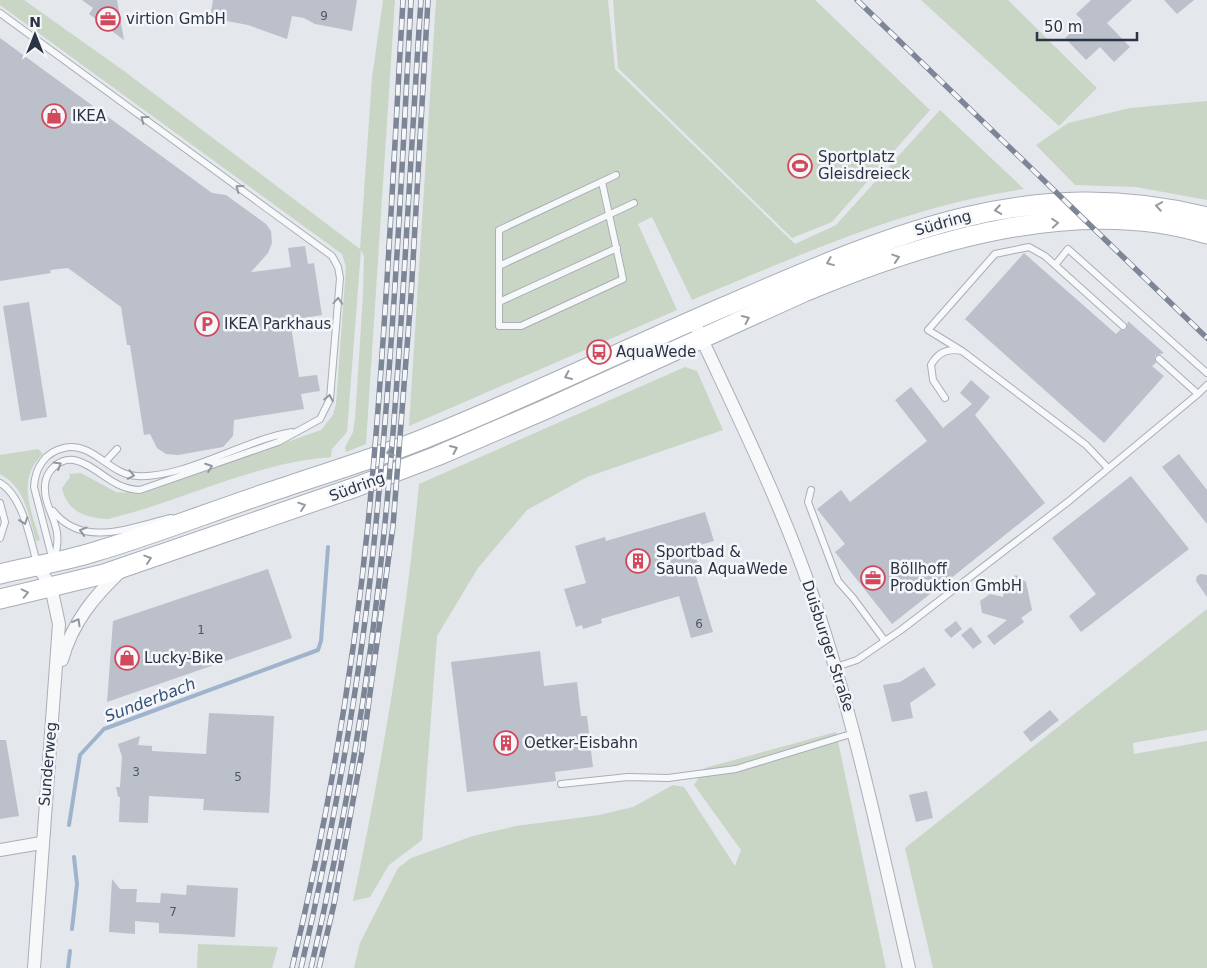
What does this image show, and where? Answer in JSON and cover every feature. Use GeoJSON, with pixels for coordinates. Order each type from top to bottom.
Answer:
{"type":"FeatureCollection","features":[{"type":"Feature","properties":{"kind":"main road","name":"Südring"},"geometry":{"type":"LineString","coordinates":[[0,574],[94,552],[376,458],[436,434],[693,320],[880,242],[975,214],[1048,202],[1088,200],[1144,204],[1207,217]]}},
{"type":"Feature","properties":{"kind":"main road","name":"Südring"},"geometry":{"type":"LineString","coordinates":[[0,599],[51,588],[126,567],[356,488],[437,456],[702,340],[846,274],[933,246],[979,234],[1048,224],[1111,220],[1177,226],[1207,234]]}},
{"type":"Feature","properties":{"kind":"street"},"geometry":{"type":"LineString","coordinates":[[693,320],[702,340]]}},
{"type":"Feature","properties":{"kind":"street","name":"Duisburger Straße"},"geometry":{"type":"LineString","coordinates":[[702,340],[769,482],[812,593],[855,733],[909,968]]}},
{"type":"Feature","properties":{"kind":"street","name":"Sunderweg"},"geometry":{"type":"LineString","coordinates":[[34,968],[41,843],[59,624],[45,564]]}},
{"type":"Feature","properties":{"kind":"street","name":"Sunderweg"},"geometry":{"type":"LineString","coordinates":[[54,684],[64,650],[79,618],[99,592],[126,567]]}},
{"type":"Feature","properties":{"kind":"street"},"geometry":{"type":"LineString","coordinates":[[0,850],[41,843]]}},
{"type":"Feature","properties":{"kind":"lane"},"geometry":{"type":"LineString","coordinates":[[0,13],[332,256],[338,267],[340,278],[330,399],[320,419],[278,442],[140,490],[120,486],[74,460],[60,462],[50,470],[46,477],[45,486],[58,539],[45,564]]}},
{"type":"Feature","properties":{"kind":"lane"},"geometry":{"type":"LineString","coordinates":[[602,182],[623,278],[521,326],[499,326],[499,230],[616,175]]}},
{"type":"Feature","properties":{"kind":"lane"},"geometry":{"type":"LineString","coordinates":[[499,266],[634,203]]}},
{"type":"Feature","properties":{"kind":"lane"},"geometry":{"type":"LineString","coordinates":[[1108,467],[1080,440],[962,352],[928,330],[995,254],[1029,247],[1055,265],[1123,326]]}},
{"type":"Feature","properties":{"kind":"lane"},"geometry":{"type":"LineString","coordinates":[[499,302],[617,248]]}},
{"type":"Feature","properties":{"kind":"lane"},"geometry":{"type":"LineString","coordinates":[[1055,265],[1068,249],[1207,373]]}},
{"type":"Feature","properties":{"kind":"lane"},"geometry":{"type":"LineString","coordinates":[[945,398],[933,380],[931,365],[944,352],[952,349],[962,352]]}},
{"type":"Feature","properties":{"kind":"lane"},"geometry":{"type":"LineString","coordinates":[[1159,359],[1198,394]]}},
{"type":"Feature","properties":{"kind":"lane"},"geometry":{"type":"LineString","coordinates":[[836,667],[857,660],[885,641],[1069,501],[1207,385]]}},
{"type":"Feature","properties":{"kind":"lane"},"geometry":{"type":"LineString","coordinates":[[45,564],[34,487],[37,469],[47,456],[67,447],[79,447],[128,475],[160,474],[274,435],[298,431]]}},
{"type":"Feature","properties":{"kind":"lane"},"geometry":{"type":"LineString","coordinates":[[105,462],[117,449]]}},
{"type":"Feature","properties":{"kind":"lane"},"geometry":{"type":"LineString","coordinates":[[0,483],[6,486],[17,502],[45,564]]}},
{"type":"Feature","properties":{"kind":"lane"},"geometry":{"type":"LineString","coordinates":[[811,490],[808,502],[838,581],[854,598],[885,641]]}},
{"type":"Feature","properties":{"kind":"lane"},"geometry":{"type":"LineString","coordinates":[[50,507],[67,525],[96,534],[250,499]]}},
{"type":"Feature","properties":{"kind":"lane"},"geometry":{"type":"LineString","coordinates":[[0,503],[4,522],[0,538]]}},
{"type":"Feature","properties":{"kind":"lane"},"geometry":{"type":"LineString","coordinates":[[560,784],[628,777],[668,778],[736,769],[855,733]]}},
{"type":"Feature","properties":{"kind":"green space"},"geometry":{"type":"Polygon","coordinates":[[[0,0],[24,0],[124,71],[360,249],[372,78],[383,0],[395,0],[366,444],[346,452],[345,447],[353,432],[355,419],[363,296],[364,256],[361,250],[347,432],[332,449],[331,457],[274,467],[108,519],[85,515],[68,503],[62,488],[70,477],[69,474],[81,473],[116,492],[141,494],[321,430],[333,415],[336,404],[346,267],[342,254],[0,5],[0,0]]]}},
{"type":"Feature","properties":{"kind":"green space"},"geometry":{"type":"Polygon","coordinates":[[[436,0],[608,0],[615,69],[795,244],[836,225],[940,110],[1024,189],[937,207],[895,220],[814,249],[692,300],[652,217],[638,224],[677,310],[409,426],[436,0]]]}},
{"type":"Feature","properties":{"kind":"green space","name":"Sportplatz Gleisdreieck"},"geometry":{"type":"Polygon","coordinates":[[[613,0],[815,0],[930,110],[832,222],[792,238],[618,68],[613,0]]]}},
{"type":"Feature","properties":{"kind":"green space"},"geometry":{"type":"Polygon","coordinates":[[[921,0],[1008,0],[1097,88],[1059,126],[921,0]]]}},
{"type":"Feature","properties":{"kind":"green space"},"geometry":{"type":"Polygon","coordinates":[[[1207,101],[1207,200],[1136,187],[1075,185],[1036,145],[1068,123],[1130,108],[1207,101]]]}},
{"type":"Feature","properties":{"kind":"green space"},"geometry":{"type":"Polygon","coordinates":[[[685,367],[697,371],[723,430],[587,477],[527,510],[478,568],[437,636],[422,840],[389,865],[370,897],[353,901],[374,798],[392,694],[414,536],[419,484],[685,367]]]}},
{"type":"Feature","properties":{"kind":"green space"},"geometry":{"type":"Polygon","coordinates":[[[38,449],[43,454],[30,474],[28,484],[30,506],[40,540],[36,541],[21,494],[15,486],[0,474],[0,455],[38,449]]]}},
{"type":"Feature","properties":{"kind":"green space"},"geometry":{"type":"Polygon","coordinates":[[[1207,609],[1207,730],[1133,743],[1134,754],[1207,741],[1207,968],[933,968],[905,848],[1207,609]]]}},
{"type":"Feature","properties":{"kind":"green space"},"geometry":{"type":"Polygon","coordinates":[[[836,732],[886,968],[354,968],[360,943],[398,868],[411,858],[473,836],[516,826],[599,815],[633,807],[673,785],[684,787],[735,866],[741,850],[694,785],[705,768],[836,732]]]}},
{"type":"Feature","properties":{"kind":"green space"},"geometry":{"type":"Polygon","coordinates":[[[198,944],[278,947],[272,968],[197,968],[198,944]]]}},
{"type":"Feature","properties":{"kind":"building"},"geometry":{"type":"Polygon","coordinates":[[[82,0],[117,0],[124,40],[89,14],[93,8],[82,0]]]}},
{"type":"Feature","properties":{"kind":"building"},"geometry":{"type":"Polygon","coordinates":[[[213,0],[357,0],[352,31],[315,24],[304,18],[292,16],[287,39],[248,25],[210,18],[213,0]]]}},
{"type":"Feature","properties":{"kind":"building"},"geometry":{"type":"Polygon","coordinates":[[[1091,0],[1132,0],[1107,23],[1130,47],[1114,62],[1100,47],[1086,60],[1065,38],[1083,21],[1076,14],[1091,0]]]}},
{"type":"Feature","properties":{"kind":"building"},"geometry":{"type":"Polygon","coordinates":[[[1164,0],[1194,0],[1177,14],[1164,0]]]}},
{"type":"Feature","properties":{"kind":"building"},"geometry":{"type":"Polygon","coordinates":[[[0,38],[212,193],[226,195],[266,224],[271,231],[272,243],[268,253],[251,272],[291,267],[288,248],[305,246],[308,264],[314,263],[322,315],[290,320],[299,377],[317,375],[320,391],[301,394],[304,409],[234,420],[233,436],[223,447],[178,455],[166,454],[157,448],[150,434],[144,435],[130,345],[127,345],[121,307],[68,268],[50,270],[51,273],[0,281],[0,38]]]}},
{"type":"Feature","properties":{"kind":"building"},"geometry":{"type":"Polygon","coordinates":[[[1024,253],[1116,334],[1120,330],[1126,330],[1128,321],[1164,353],[1155,356],[1156,363],[1152,366],[1164,376],[1104,443],[965,319],[1024,253]]]}},
{"type":"Feature","properties":{"kind":"building"},"geometry":{"type":"Polygon","coordinates":[[[29,302],[47,417],[21,421],[3,306],[29,302]]]}},
{"type":"Feature","properties":{"kind":"building"},"geometry":{"type":"Polygon","coordinates":[[[971,380],[990,397],[975,415],[1045,503],[940,587],[937,585],[939,587],[892,624],[835,552],[845,544],[817,509],[841,490],[850,502],[927,441],[895,400],[911,387],[943,428],[972,404],[960,393],[971,380]]]}},
{"type":"Feature","properties":{"kind":"building"},"geometry":{"type":"Polygon","coordinates":[[[1179,454],[1207,490],[1207,524],[1162,467],[1179,454]]]}},
{"type":"Feature","properties":{"kind":"building"},"geometry":{"type":"Polygon","coordinates":[[[1131,476],[1189,549],[1081,632],[1069,616],[1096,594],[1052,538],[1131,476]]]}},
{"type":"Feature","properties":{"kind":"building","name":"Sportbad & Sauna AquaWede"},"geometry":{"type":"Polygon","coordinates":[[[705,512],[714,541],[693,547],[701,574],[696,576],[713,632],[691,638],[679,596],[601,619],[602,623],[583,629],[582,625],[576,627],[564,589],[586,583],[575,546],[605,537],[606,541],[705,512]]]}},
{"type":"Feature","properties":{"kind":"building"},"geometry":{"type":"Polygon","coordinates":[[[268,569],[292,638],[107,702],[113,621],[268,569]]]}},
{"type":"Feature","properties":{"kind":"building"},"geometry":{"type":"Polygon","coordinates":[[[1201,574],[1207,575],[1207,597],[1196,581],[1197,576],[1201,574]]]}},
{"type":"Feature","properties":{"kind":"building"},"geometry":{"type":"Polygon","coordinates":[[[1016,575],[1026,582],[1032,610],[1021,618],[1024,622],[994,645],[987,636],[1007,620],[982,613],[980,601],[990,594],[1003,597],[1006,582],[1016,575]]]}},
{"type":"Feature","properties":{"kind":"building"},"geometry":{"type":"Polygon","coordinates":[[[956,621],[962,629],[951,638],[944,630],[956,621]]]}},
{"type":"Feature","properties":{"kind":"building"},"geometry":{"type":"Polygon","coordinates":[[[971,627],[982,642],[973,649],[961,635],[971,627]]]}},
{"type":"Feature","properties":{"kind":"building","name":"Oetker-Eisbahn"},"geometry":{"type":"Polygon","coordinates":[[[540,651],[544,686],[577,682],[581,716],[587,716],[593,767],[555,772],[556,781],[467,792],[451,662],[540,651]]]}},
{"type":"Feature","properties":{"kind":"building"},"geometry":{"type":"Polygon","coordinates":[[[924,667],[936,685],[910,703],[913,718],[892,722],[883,685],[900,682],[924,667]]]}},
{"type":"Feature","properties":{"kind":"building"},"geometry":{"type":"Polygon","coordinates":[[[1050,710],[1059,720],[1031,742],[1023,732],[1050,710]]]}},
{"type":"Feature","properties":{"kind":"building"},"geometry":{"type":"Polygon","coordinates":[[[209,713],[274,716],[269,813],[203,810],[204,799],[149,796],[148,823],[119,822],[120,797],[118,797],[116,787],[120,787],[122,757],[118,744],[140,736],[138,745],[152,746],[152,751],[206,754],[209,713]]]}},
{"type":"Feature","properties":{"kind":"building"},"geometry":{"type":"Polygon","coordinates":[[[0,740],[6,740],[19,816],[0,819],[0,740]]]}},
{"type":"Feature","properties":{"kind":"building"},"geometry":{"type":"Polygon","coordinates":[[[927,791],[933,818],[916,822],[909,795],[927,791]]]}},
{"type":"Feature","properties":{"kind":"building"},"geometry":{"type":"Polygon","coordinates":[[[112,879],[120,889],[137,889],[136,902],[160,903],[161,893],[186,895],[187,885],[238,888],[235,937],[159,933],[159,923],[135,921],[135,934],[109,932],[112,879]]]}},
{"type":"Feature","properties":{"kind":"waterway","name":"Sunderbach"},"geometry":{"type":"LineString","coordinates":[[69,825],[80,755],[104,729],[318,650],[321,641],[328,547]]}},
{"type":"Feature","properties":{"kind":"waterway","name":"Sunderbach"},"geometry":{"type":"LineString","coordinates":[[72,929],[77,884],[74,857]]}},
{"type":"Feature","properties":{"kind":"waterway","name":"Sunderbach"},"geometry":{"type":"LineString","coordinates":[[68,968],[70,951]]}},
{"type":"Feature","properties":{"kind":"railway"},"geometry":{"type":"LineString","coordinates":[[292,968],[317,858],[338,747],[362,580],[384,328],[403,0]]}},
{"type":"Feature","properties":{"kind":"railway"},"geometry":{"type":"LineString","coordinates":[[301,968],[325,858],[346,747],[370,579],[392,327],[411,0]]}},
{"type":"Feature","properties":{"kind":"railway"},"geometry":{"type":"LineString","coordinates":[[311,968],[335,858],[356,747],[379,579],[396,392],[421,0]]}},
{"type":"Feature","properties":{"kind":"railway"},"geometry":{"type":"LineString","coordinates":[[319,968],[334,904],[362,752],[393,526],[411,296],[428,0]]}},
{"type":"Feature","properties":{"kind":"railway"},"geometry":{"type":"LineString","coordinates":[[857,0],[1207,338]]}},
{"type":"Feature","properties":{"kind":"place","name":"virtion GmbH"},"geometry":{"type":"Point","coordinates":[108,19]}},
{"type":"Feature","properties":{"kind":"place","name":"IKEA"},"geometry":{"type":"Point","coordinates":[54,116]}},
{"type":"Feature","properties":{"kind":"place","name":"Sportplatz Gleisdreieck"},"geometry":{"type":"Point","coordinates":[800,166]}},
{"type":"Feature","properties":{"kind":"place","name":"IKEA Parkhaus"},"geometry":{"type":"Point","coordinates":[207,324]}},
{"type":"Feature","properties":{"kind":"place","name":"AquaWede"},"geometry":{"type":"Point","coordinates":[599,352]}},
{"type":"Feature","properties":{"kind":"place","name":"Sportbad & Sauna AquaWede"},"geometry":{"type":"Point","coordinates":[638,561]}},
{"type":"Feature","properties":{"kind":"place","name":"Böllhoff Produktion GmbH"},"geometry":{"type":"Point","coordinates":[873,578]}},
{"type":"Feature","properties":{"kind":"place","name":"Lucky-Bike"},"geometry":{"type":"Point","coordinates":[127,658]}},
{"type":"Feature","properties":{"kind":"place","name":"Oetker-Eisbahn"},"geometry":{"type":"Point","coordinates":[506,743]}}]}
